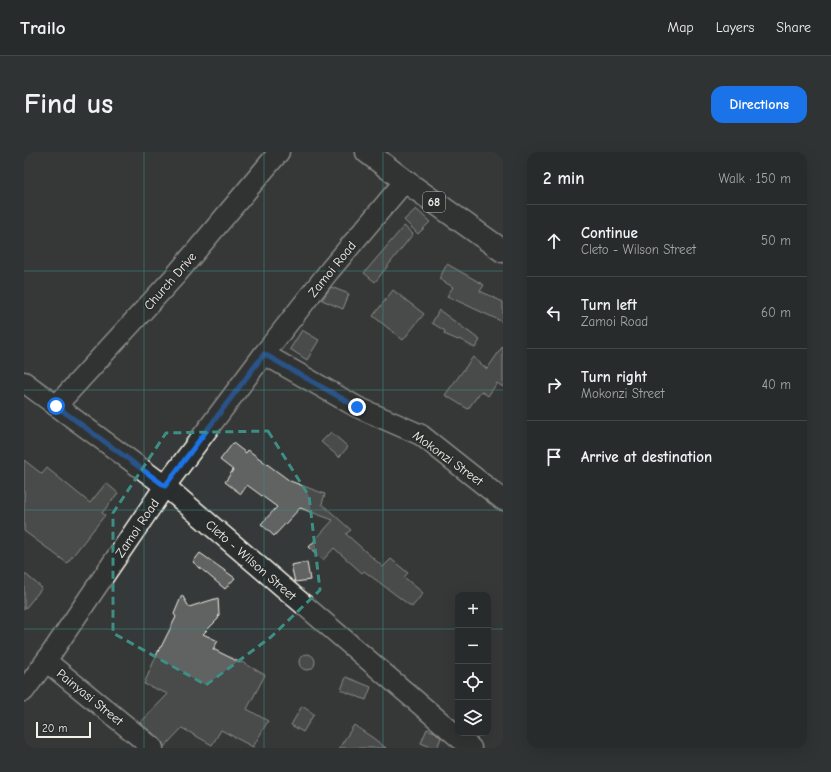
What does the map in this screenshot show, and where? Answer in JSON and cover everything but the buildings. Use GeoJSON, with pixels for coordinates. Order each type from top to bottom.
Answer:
{"type":"FeatureCollection","features":[{"type":"Feature","properties":{"kind":"main road","name":"68"},"geometry":{"type":"LineString","coordinates":[[367,152],[405,181],[503,250]]}},
{"type":"Feature","properties":{"kind":"street","name":"Church Drive"},"geometry":{"type":"LineString","coordinates":[[56,406],[175,276],[279,152]]}},
{"type":"Feature","properties":{"kind":"street","name":"Zamoi Road"},"geometry":{"type":"LineString","coordinates":[[24,691],[165,486],[264,354],[330,270],[405,181]]}},
{"type":"Feature","properties":{"kind":"street","name":"Mokonzi Street"},"geometry":{"type":"LineString","coordinates":[[264,354],[357,407],[421,435],[503,500]]}},
{"type":"Feature","properties":{"kind":"street","name":"Cleto - Wilson Street"},"geometry":{"type":"LineString","coordinates":[[24,382],[165,486],[471,748]]}},
{"type":"Feature","properties":{"kind":"street","name":"Painyasi Street"},"geometry":{"type":"LineString","coordinates":[[46,660],[153,748]]}},
{"type":"Feature","properties":{"kind":"highlighted area"},"geometry":{"type":"Polygon","coordinates":[[[268,431],[309,496],[320,590],[271,637],[206,685],[113,633],[113,513],[166,433],[268,431]]]}},
{"type":"Feature","properties":{"kind":"route"},"geometry":{"type":"LineString","coordinates":[[56,406],[165,486],[264,354],[357,407]]}}]}
